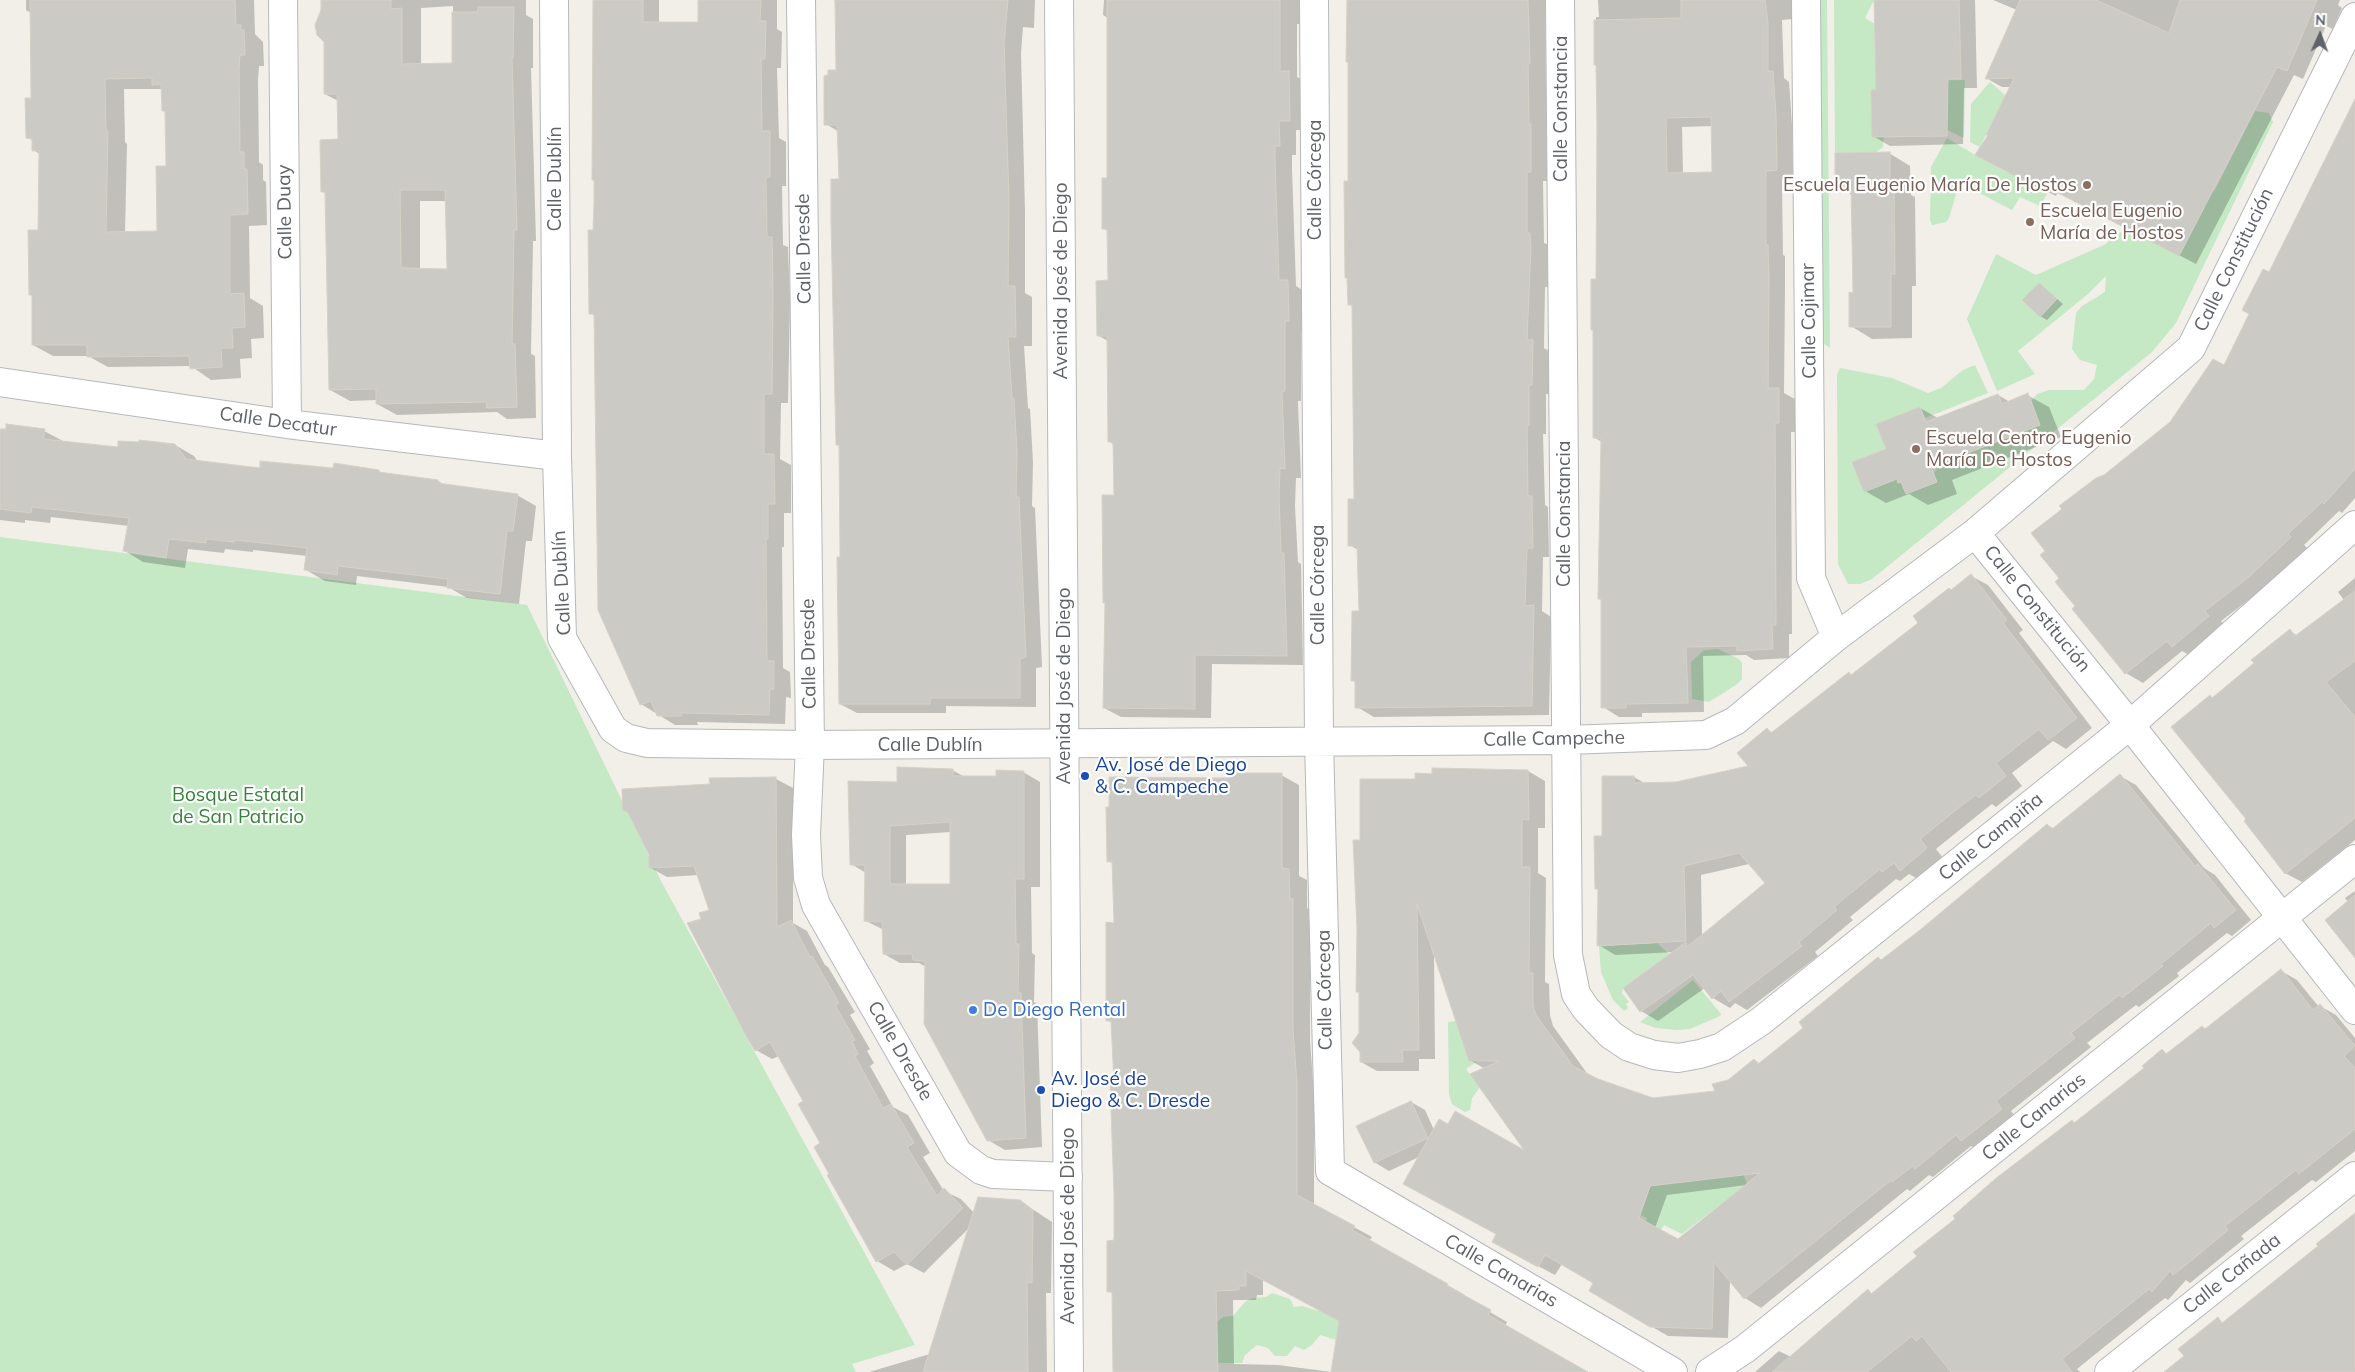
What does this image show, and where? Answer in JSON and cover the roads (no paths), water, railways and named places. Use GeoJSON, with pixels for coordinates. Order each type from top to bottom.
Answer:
{"type":"FeatureCollection","features":[{"type":"Feature","properties":{"kind":"street","name":"Calle Duay"},"geometry":{"type":"LineString","coordinates":[[283,0],[287,424]]}},
{"type":"Feature","properties":{"kind":"street","name":"Calle Dublín"},"geometry":{"type":"LineString","coordinates":[[554,0],[557,456],[562,638],[613,729],[626,738],[647,743],[810,745],[1064,744]]}},
{"type":"Feature","properties":{"kind":"street","name":"Calle Dresde"},"geometry":{"type":"LineString","coordinates":[[801,0],[810,745],[808,878],[816,905],[958,1153],[981,1170],[993,1174],[1068,1177]]}},
{"type":"Feature","properties":{"kind":"street","name":"Avenida José de Diego"},"geometry":{"type":"LineString","coordinates":[[1059,0],[1069,1372]]}},
{"type":"Feature","properties":{"kind":"street","name":"Calle Córcega"},"geometry":{"type":"LineString","coordinates":[[1314,0],[1319,741],[1330,1171]]}},
{"type":"Feature","properties":{"kind":"street","name":"Calle Constancia"},"geometry":{"type":"LineString","coordinates":[[1560,0],[1568,955],[1576,994],[1596,1021]]}},
{"type":"Feature","properties":{"kind":"street","name":"Calle Cojimar"},"geometry":{"type":"LineString","coordinates":[[1806,0],[1811,578],[1836,637]]}},
{"type":"Feature","properties":{"kind":"street","name":"Calle Constitución"},"geometry":{"type":"LineString","coordinates":[[2355,17],[2191,348],[1975,533],[2130,725],[2355,1010]]}},
{"type":"Feature","properties":{"kind":"street","name":"Calle Decatur"},"geometry":{"type":"LineString","coordinates":[[0,382],[287,424],[557,456]]}},
{"type":"Feature","properties":{"kind":"street","name":"Calle Campiña"},"geometry":{"type":"LineString","coordinates":[[1596,1021],[1629,1047],[1654,1055],[1678,1058],[1722,1047],[1762,1021],[2130,725],[2355,526]]}},
{"type":"Feature","properties":{"kind":"street","name":"Calle Campeche"},"geometry":{"type":"LineString","coordinates":[[1064,744],[1566,740],[1706,735],[1735,721],[1836,637],[1975,533]]}},
{"type":"Feature","properties":{"kind":"street","name":"Calle Canarias"},"geometry":{"type":"LineString","coordinates":[[1710,1372],[1753,1343],[2355,859]]}},
{"type":"Feature","properties":{"kind":"street","name":"Calle Canarias"},"geometry":{"type":"LineString","coordinates":[[1330,1171],[1673,1372]]}},
{"type":"Feature","properties":{"kind":"street","name":"Calle Cañada"},"geometry":{"type":"LineString","coordinates":[[2109,1372],[2355,1176]]}},
{"type":"Feature","properties":{"kind":"place","name":"Escuela Eugenio María De Hostos"},"geometry":{"type":"Point","coordinates":[2087,185]}},
{"type":"Feature","properties":{"kind":"place","name":"Escuela Eugenio María de Hostos"},"geometry":{"type":"Point","coordinates":[2030,222]}},
{"type":"Feature","properties":{"kind":"place","name":"Escuela Centro Eugenio María De Hostos"},"geometry":{"type":"Point","coordinates":[1916,449]}},
{"type":"Feature","properties":{"kind":"place","name":"Av. José de Diego & C. Campeche"},"geometry":{"type":"Point","coordinates":[1085,776]}},
{"type":"Feature","properties":{"kind":"place","name":"De Diego Rental"},"geometry":{"type":"Point","coordinates":[973,1010]}},
{"type":"Feature","properties":{"kind":"place","name":"Av. José de Diego & C. Dresde"},"geometry":{"type":"Point","coordinates":[1041,1090]}},
{"type":"Feature","properties":{"kind":"park label","name":"Bosque Estatal de San Patricio"},"geometry":{"type":"Point","coordinates":[238,806]}}]}
